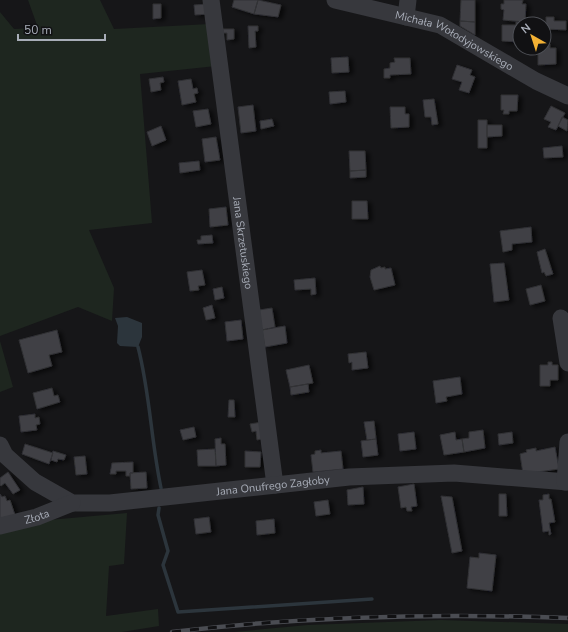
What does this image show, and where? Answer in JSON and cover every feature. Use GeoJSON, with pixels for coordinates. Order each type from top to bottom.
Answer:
{"type":"FeatureCollection","features":[{"type":"Feature","properties":{"kind":"street","name":"Jana Skrzetuskiego"},"geometry":{"type":"LineString","coordinates":[[211,0],[275,486]]}},
{"type":"Feature","properties":{"kind":"street","name":"Michała Wołodyjowskiego"},"geometry":{"type":"LineString","coordinates":[[335,0],[407,8],[440,25],[536,81],[568,96]]}},
{"type":"Feature","properties":{"kind":"street"},"geometry":{"type":"LineString","coordinates":[[560,318],[568,363]]}},
{"type":"Feature","properties":{"kind":"street"},"geometry":{"type":"LineString","coordinates":[[566,482],[568,442]]}},
{"type":"Feature","properties":{"kind":"street","name":"Jana Onufrego Zagłoby"},"geometry":{"type":"LineString","coordinates":[[0,445],[5,455],[35,482],[72,503],[110,503],[349,477],[454,474],[566,482]]}},
{"type":"Feature","properties":{"kind":"street","name":"Złota"},"geometry":{"type":"LineString","coordinates":[[0,526],[37,517],[72,503]]}},
{"type":"Feature","properties":{"kind":"shaded area"},"geometry":{"type":"Polygon","coordinates":[[[28,0],[100,0],[114,29],[210,24],[216,66],[140,74],[152,223],[89,230],[114,288],[112,321],[78,307],[0,336],[0,12],[14,29],[38,28],[28,0]]]}},
{"type":"Feature","properties":{"kind":"shaded area"},"geometry":{"type":"Polygon","coordinates":[[[127,317],[142,323],[142,337],[138,347],[120,346],[117,343],[118,326],[115,318],[127,317]]]}},
{"type":"Feature","properties":{"kind":"shaded area"},"geometry":{"type":"Polygon","coordinates":[[[0,341],[13,387],[0,392],[0,341]]]}},
{"type":"Feature","properties":{"kind":"shaded area"},"geometry":{"type":"Polygon","coordinates":[[[127,513],[124,564],[109,566],[106,616],[158,609],[159,626],[122,632],[0,632],[0,533],[49,520],[127,513]]]}},
{"type":"Feature","properties":{"kind":"shaded area"},"geometry":{"type":"Polygon","coordinates":[[[441,620],[568,624],[568,632],[234,632],[308,625],[441,620]]]}},
{"type":"Feature","properties":{"kind":"building"},"geometry":{"type":"Polygon","coordinates":[[[234,0],[258,0],[254,14],[232,7],[234,0]]]}},
{"type":"Feature","properties":{"kind":"building"},"geometry":{"type":"Polygon","coordinates":[[[258,0],[281,5],[278,17],[254,14],[258,0]]]}},
{"type":"Feature","properties":{"kind":"building"},"geometry":{"type":"Polygon","coordinates":[[[461,0],[475,0],[475,22],[460,21],[461,0]]]}},
{"type":"Feature","properties":{"kind":"building"},"geometry":{"type":"Polygon","coordinates":[[[504,0],[523,0],[522,4],[526,4],[525,16],[512,16],[512,21],[503,20],[504,10],[501,9],[501,4],[504,4],[504,0]]]}},
{"type":"Feature","properties":{"kind":"building"},"geometry":{"type":"Polygon","coordinates":[[[153,4],[161,4],[161,18],[153,19],[153,4]]]}},
{"type":"Feature","properties":{"kind":"building"},"geometry":{"type":"Polygon","coordinates":[[[208,4],[209,14],[195,15],[194,5],[208,4]]]}},
{"type":"Feature","properties":{"kind":"building"},"geometry":{"type":"Polygon","coordinates":[[[552,17],[554,17],[554,21],[566,21],[566,30],[552,29],[552,17]]]}},
{"type":"Feature","properties":{"kind":"building"},"geometry":{"type":"Polygon","coordinates":[[[460,21],[475,22],[475,35],[460,26],[460,21]]]}},
{"type":"Feature","properties":{"kind":"building"},"geometry":{"type":"Polygon","coordinates":[[[502,25],[512,25],[512,42],[502,41],[502,25]]]}},
{"type":"Feature","properties":{"kind":"building"},"geometry":{"type":"Polygon","coordinates":[[[248,26],[258,26],[258,31],[255,31],[256,47],[249,48],[248,26]]]}},
{"type":"Feature","properties":{"kind":"building"},"geometry":{"type":"Polygon","coordinates":[[[223,29],[234,29],[234,39],[227,40],[227,33],[223,33],[223,29]]]}},
{"type":"Feature","properties":{"kind":"building"},"geometry":{"type":"Polygon","coordinates":[[[552,48],[556,48],[556,64],[538,65],[538,56],[552,56],[552,48]]]}},
{"type":"Feature","properties":{"kind":"building"},"geometry":{"type":"Polygon","coordinates":[[[348,57],[349,72],[332,73],[331,58],[348,57]]]}},
{"type":"Feature","properties":{"kind":"building"},"geometry":{"type":"Polygon","coordinates":[[[394,58],[410,58],[411,74],[390,75],[390,78],[384,78],[384,69],[390,68],[390,63],[395,62],[394,58]]]}},
{"type":"Feature","properties":{"kind":"building"},"geometry":{"type":"Polygon","coordinates":[[[457,65],[472,70],[470,75],[475,77],[469,93],[459,90],[462,82],[452,79],[457,65]]]}},
{"type":"Feature","properties":{"kind":"building"},"geometry":{"type":"Polygon","coordinates":[[[163,77],[164,82],[160,83],[161,90],[151,92],[149,79],[163,77]]]}},
{"type":"Feature","properties":{"kind":"building"},"geometry":{"type":"Polygon","coordinates":[[[191,79],[193,89],[197,88],[198,93],[194,94],[196,102],[182,105],[178,81],[191,79]]]}},
{"type":"Feature","properties":{"kind":"building"},"geometry":{"type":"Polygon","coordinates":[[[345,91],[346,102],[330,104],[329,92],[345,91]]]}},
{"type":"Feature","properties":{"kind":"building"},"geometry":{"type":"Polygon","coordinates":[[[501,95],[518,95],[517,111],[509,111],[509,114],[503,114],[504,110],[501,110],[501,95]]]}},
{"type":"Feature","properties":{"kind":"building"},"geometry":{"type":"Polygon","coordinates":[[[434,99],[438,124],[432,125],[431,117],[425,117],[423,100],[434,99]]]}},
{"type":"Feature","properties":{"kind":"building"},"geometry":{"type":"Polygon","coordinates":[[[253,105],[256,131],[241,133],[238,107],[253,105]]]}},
{"type":"Feature","properties":{"kind":"building"},"geometry":{"type":"Polygon","coordinates":[[[551,106],[565,113],[556,130],[548,127],[551,122],[544,119],[551,106]]]}},
{"type":"Feature","properties":{"kind":"building"},"geometry":{"type":"Polygon","coordinates":[[[390,107],[405,107],[405,114],[409,114],[409,127],[391,128],[390,107]]]}},
{"type":"Feature","properties":{"kind":"building"},"geometry":{"type":"Polygon","coordinates":[[[208,109],[211,124],[196,127],[193,111],[208,109]]]}},
{"type":"Feature","properties":{"kind":"building"},"geometry":{"type":"Polygon","coordinates":[[[562,117],[568,120],[567,131],[558,126],[562,117]]]}},
{"type":"Feature","properties":{"kind":"building"},"geometry":{"type":"Polygon","coordinates":[[[272,119],[274,126],[261,129],[260,121],[272,119]]]}},
{"type":"Feature","properties":{"kind":"building"},"geometry":{"type":"Polygon","coordinates":[[[478,120],[487,120],[487,148],[478,148],[478,120]]]}},
{"type":"Feature","properties":{"kind":"building"},"geometry":{"type":"Polygon","coordinates":[[[487,125],[502,125],[502,136],[487,137],[487,125]]]}},
{"type":"Feature","properties":{"kind":"building"},"geometry":{"type":"Polygon","coordinates":[[[161,126],[166,140],[152,146],[147,132],[161,126]]]}},
{"type":"Feature","properties":{"kind":"building"},"geometry":{"type":"Polygon","coordinates":[[[216,137],[220,160],[205,162],[202,139],[216,137]]]}},
{"type":"Feature","properties":{"kind":"building"},"geometry":{"type":"Polygon","coordinates":[[[562,146],[563,157],[544,158],[543,148],[562,146]]]}},
{"type":"Feature","properties":{"kind":"building"},"geometry":{"type":"Polygon","coordinates":[[[349,151],[365,151],[366,170],[350,171],[349,151]]]}},
{"type":"Feature","properties":{"kind":"building"},"geometry":{"type":"Polygon","coordinates":[[[199,161],[200,170],[180,173],[179,163],[199,161]]]}},
{"type":"Feature","properties":{"kind":"building"},"geometry":{"type":"Polygon","coordinates":[[[366,170],[366,177],[350,178],[350,171],[366,170]]]}},
{"type":"Feature","properties":{"kind":"building"},"geometry":{"type":"Polygon","coordinates":[[[352,201],[367,201],[368,219],[352,219],[352,201]]]}},
{"type":"Feature","properties":{"kind":"building"},"geometry":{"type":"Polygon","coordinates":[[[226,207],[228,225],[210,227],[209,209],[226,207]]]}},
{"type":"Feature","properties":{"kind":"building"},"geometry":{"type":"Polygon","coordinates":[[[531,227],[532,242],[512,244],[512,250],[503,252],[500,231],[531,227]]]}},
{"type":"Feature","properties":{"kind":"building"},"geometry":{"type":"Polygon","coordinates":[[[212,235],[213,243],[198,244],[197,240],[201,240],[201,236],[212,235]]]}},
{"type":"Feature","properties":{"kind":"building"},"geometry":{"type":"Polygon","coordinates":[[[545,249],[553,274],[546,276],[544,272],[542,273],[537,252],[545,249]]]}},
{"type":"Feature","properties":{"kind":"building"},"geometry":{"type":"Polygon","coordinates":[[[504,263],[509,300],[494,302],[490,264],[504,263]]]}},
{"type":"Feature","properties":{"kind":"building"},"geometry":{"type":"Polygon","coordinates":[[[380,266],[381,268],[385,267],[385,269],[391,268],[395,285],[374,290],[370,277],[371,270],[380,266]]]}},
{"type":"Feature","properties":{"kind":"building"},"geometry":{"type":"Polygon","coordinates":[[[202,270],[205,285],[198,286],[199,290],[190,291],[187,272],[202,270]]]}},
{"type":"Feature","properties":{"kind":"building"},"geometry":{"type":"Polygon","coordinates":[[[315,278],[316,294],[311,295],[311,289],[295,290],[294,280],[315,278]]]}},
{"type":"Feature","properties":{"kind":"building"},"geometry":{"type":"Polygon","coordinates":[[[541,285],[545,301],[530,305],[526,289],[541,285]]]}},
{"type":"Feature","properties":{"kind":"building"},"geometry":{"type":"Polygon","coordinates":[[[222,287],[224,298],[215,300],[213,289],[222,287]]]}},
{"type":"Feature","properties":{"kind":"building"},"geometry":{"type":"Polygon","coordinates":[[[212,305],[215,318],[206,320],[203,308],[212,305]]]}},
{"type":"Feature","properties":{"kind":"building"},"geometry":{"type":"Polygon","coordinates":[[[272,308],[275,327],[262,330],[259,310],[272,308]]]}},
{"type":"Feature","properties":{"kind":"building"},"geometry":{"type":"Polygon","coordinates":[[[241,320],[243,339],[227,341],[225,322],[241,320]]]}},
{"type":"Feature","properties":{"kind":"building"},"geometry":{"type":"Polygon","coordinates":[[[285,326],[287,343],[265,347],[262,330],[285,326]]]}},
{"type":"Feature","properties":{"kind":"building"},"geometry":{"type":"Polygon","coordinates":[[[57,330],[62,352],[49,355],[52,366],[28,373],[19,340],[57,330]]]}},
{"type":"Feature","properties":{"kind":"building"},"geometry":{"type":"Polygon","coordinates":[[[366,352],[368,368],[352,370],[352,362],[349,363],[348,354],[366,352]]]}},
{"type":"Feature","properties":{"kind":"building"},"geometry":{"type":"Polygon","coordinates":[[[548,362],[552,362],[552,365],[558,365],[558,380],[550,380],[550,386],[540,386],[540,365],[548,365],[548,362]]]}},
{"type":"Feature","properties":{"kind":"building"},"geometry":{"type":"Polygon","coordinates":[[[309,365],[313,383],[290,387],[286,370],[309,365]]]}},
{"type":"Feature","properties":{"kind":"building"},"geometry":{"type":"Polygon","coordinates":[[[460,377],[462,394],[446,397],[447,401],[436,403],[433,381],[460,377]]]}},
{"type":"Feature","properties":{"kind":"building"},"geometry":{"type":"Polygon","coordinates":[[[308,384],[309,392],[291,395],[290,387],[308,384]]]}},
{"type":"Feature","properties":{"kind":"building"},"geometry":{"type":"Polygon","coordinates":[[[52,388],[54,396],[58,395],[60,402],[37,409],[33,393],[52,388]]]}},
{"type":"Feature","properties":{"kind":"building"},"geometry":{"type":"Polygon","coordinates":[[[229,400],[234,400],[235,417],[228,417],[229,400]]]}},
{"type":"Feature","properties":{"kind":"building"},"geometry":{"type":"Polygon","coordinates":[[[35,414],[35,418],[39,417],[40,424],[36,425],[37,430],[21,432],[19,416],[35,414]]]}},
{"type":"Feature","properties":{"kind":"building"},"geometry":{"type":"Polygon","coordinates":[[[374,421],[376,439],[367,440],[364,422],[374,421]]]}},
{"type":"Feature","properties":{"kind":"building"},"geometry":{"type":"Polygon","coordinates":[[[262,422],[265,438],[257,440],[256,431],[252,432],[250,424],[262,422]]]}},
{"type":"Feature","properties":{"kind":"building"},"geometry":{"type":"Polygon","coordinates":[[[194,427],[196,437],[183,440],[180,430],[194,427]]]}},
{"type":"Feature","properties":{"kind":"building"},"geometry":{"type":"Polygon","coordinates":[[[483,430],[485,448],[464,452],[462,439],[469,438],[469,432],[483,430]]]}},
{"type":"Feature","properties":{"kind":"building"},"geometry":{"type":"Polygon","coordinates":[[[414,432],[416,449],[400,451],[398,434],[414,432]]]}},
{"type":"Feature","properties":{"kind":"building"},"geometry":{"type":"Polygon","coordinates":[[[455,432],[456,440],[462,439],[464,452],[444,455],[440,435],[455,432]]]}},
{"type":"Feature","properties":{"kind":"building"},"geometry":{"type":"Polygon","coordinates":[[[512,432],[513,443],[499,445],[498,434],[512,432]]]}},
{"type":"Feature","properties":{"kind":"building"},"geometry":{"type":"Polygon","coordinates":[[[221,438],[221,444],[225,444],[226,465],[216,466],[215,439],[221,438]]]}},
{"type":"Feature","properties":{"kind":"building"},"geometry":{"type":"Polygon","coordinates":[[[376,439],[378,455],[363,457],[361,441],[376,439]]]}},
{"type":"Feature","properties":{"kind":"building"},"geometry":{"type":"Polygon","coordinates":[[[25,444],[53,453],[49,464],[22,454],[25,444]]]}},
{"type":"Feature","properties":{"kind":"building"},"geometry":{"type":"Polygon","coordinates":[[[555,447],[559,469],[523,474],[520,454],[527,452],[526,450],[536,448],[536,451],[555,447]]]}},
{"type":"Feature","properties":{"kind":"building"},"geometry":{"type":"Polygon","coordinates":[[[215,449],[216,466],[198,466],[197,450],[215,449]]]}},
{"type":"Feature","properties":{"kind":"building"},"geometry":{"type":"Polygon","coordinates":[[[321,450],[321,453],[341,451],[343,469],[313,472],[311,455],[315,454],[315,451],[321,450]]]}},
{"type":"Feature","properties":{"kind":"building"},"geometry":{"type":"Polygon","coordinates":[[[53,451],[66,455],[64,460],[58,459],[57,462],[51,460],[53,451]]]}},
{"type":"Feature","properties":{"kind":"building"},"geometry":{"type":"Polygon","coordinates":[[[245,451],[261,452],[260,467],[245,467],[245,451]]]}},
{"type":"Feature","properties":{"kind":"building"},"geometry":{"type":"Polygon","coordinates":[[[85,456],[87,474],[76,475],[74,457],[85,456]]]}},
{"type":"Feature","properties":{"kind":"building"},"geometry":{"type":"Polygon","coordinates":[[[133,462],[133,473],[130,473],[130,476],[126,476],[126,471],[116,471],[116,474],[110,474],[112,463],[133,462]]]}},
{"type":"Feature","properties":{"kind":"building"},"geometry":{"type":"Polygon","coordinates":[[[8,472],[20,490],[13,494],[5,483],[1,486],[0,485],[0,478],[8,472]]]}},
{"type":"Feature","properties":{"kind":"building"},"geometry":{"type":"Polygon","coordinates":[[[146,472],[147,488],[131,489],[130,473],[146,472]]]}},
{"type":"Feature","properties":{"kind":"building"},"geometry":{"type":"Polygon","coordinates":[[[414,484],[417,506],[411,507],[412,511],[407,511],[406,507],[401,508],[398,487],[414,484]]]}},
{"type":"Feature","properties":{"kind":"building"},"geometry":{"type":"Polygon","coordinates":[[[363,487],[364,504],[348,505],[347,490],[363,487]]]}},
{"type":"Feature","properties":{"kind":"building"},"geometry":{"type":"Polygon","coordinates":[[[0,494],[2,497],[5,496],[7,501],[10,500],[15,515],[0,520],[0,494]]]}},
{"type":"Feature","properties":{"kind":"building"},"geometry":{"type":"Polygon","coordinates":[[[499,494],[506,494],[507,516],[499,516],[499,494]]]}},
{"type":"Feature","properties":{"kind":"building"},"geometry":{"type":"Polygon","coordinates":[[[549,494],[555,522],[549,523],[551,534],[549,535],[549,531],[543,532],[539,500],[543,500],[543,495],[549,494]]]}},
{"type":"Feature","properties":{"kind":"building"},"geometry":{"type":"Polygon","coordinates":[[[441,496],[452,497],[462,551],[452,553],[441,496]]]}},
{"type":"Feature","properties":{"kind":"building"},"geometry":{"type":"Polygon","coordinates":[[[328,500],[330,514],[316,516],[314,502],[328,500]]]}},
{"type":"Feature","properties":{"kind":"building"},"geometry":{"type":"Polygon","coordinates":[[[209,517],[211,532],[196,534],[194,519],[209,517]]]}},
{"type":"Feature","properties":{"kind":"building"},"geometry":{"type":"Polygon","coordinates":[[[274,519],[275,533],[257,535],[256,521],[274,519]]]}},
{"type":"Feature","properties":{"kind":"building"},"geometry":{"type":"Polygon","coordinates":[[[479,553],[496,555],[492,591],[467,588],[470,557],[479,558],[479,553]]]}},
{"type":"Feature","properties":{"kind":"waterway"},"geometry":{"type":"LineString","coordinates":[[138,347],[145,382],[161,488]]}},
{"type":"Feature","properties":{"kind":"waterway"},"geometry":{"type":"LineString","coordinates":[[159,508],[158,515],[168,551],[163,565],[178,612],[372,599]]}},
{"type":"Feature","properties":{"kind":"railway"},"geometry":{"type":"LineString","coordinates":[[172,632],[272,622],[370,617],[468,616],[568,618]]}}]}
